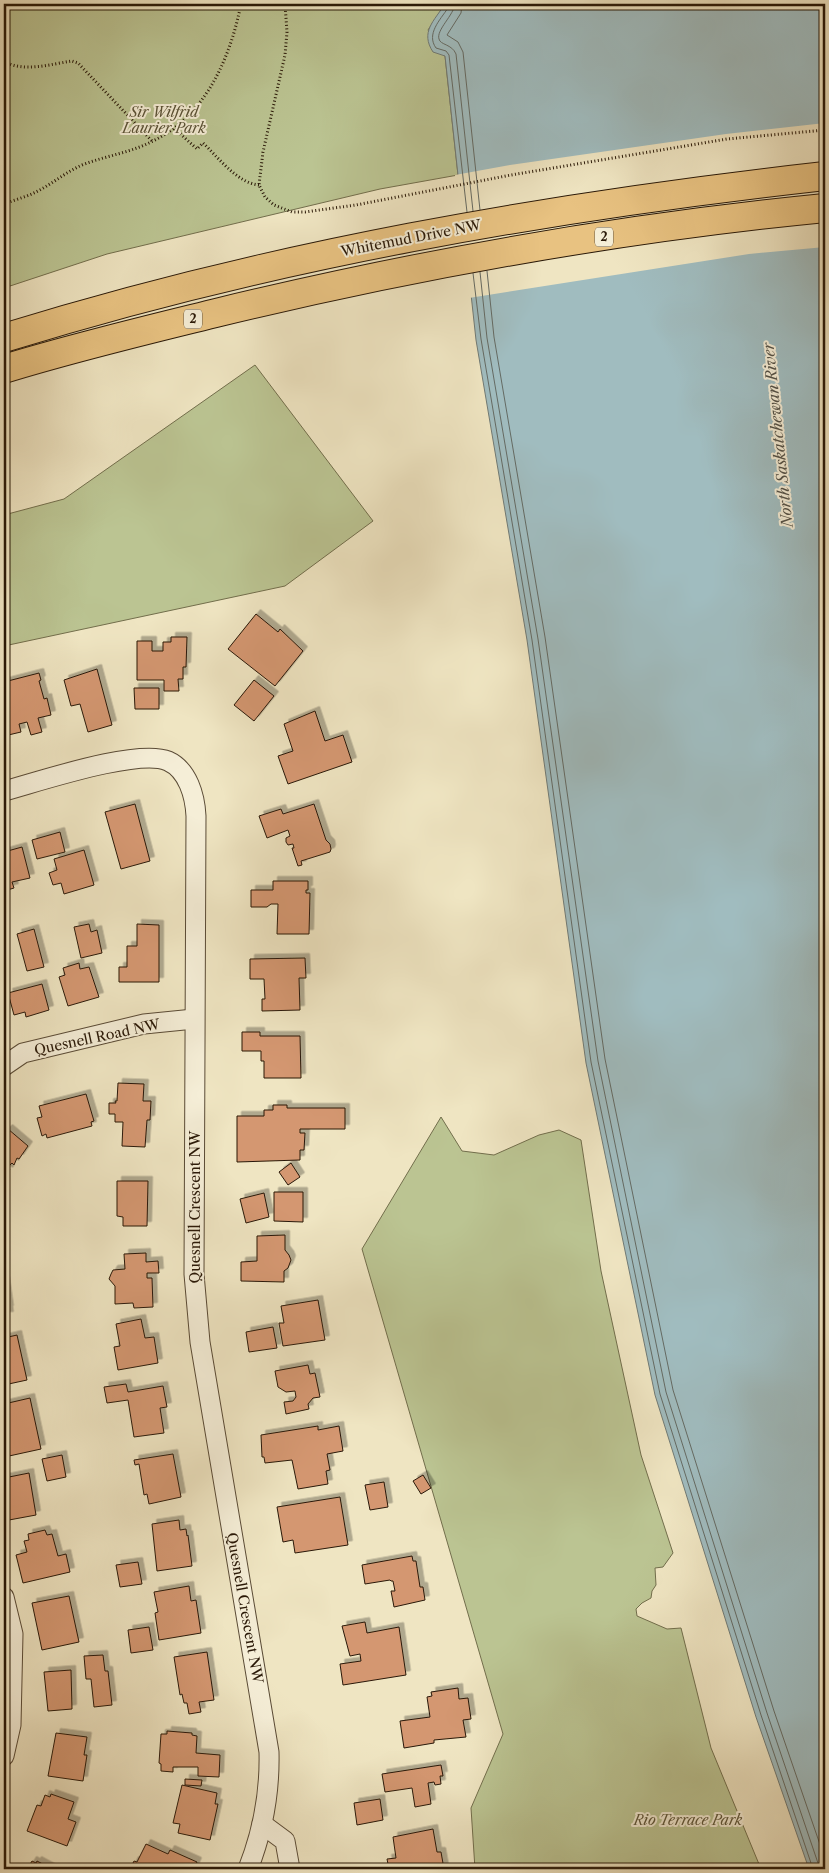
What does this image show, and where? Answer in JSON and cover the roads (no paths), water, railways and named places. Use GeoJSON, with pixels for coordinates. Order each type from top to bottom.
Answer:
{"type":"FeatureCollection","features":[{"type":"Feature","properties":{"kind":"highway","name":"Whitemud Drive NW"},"geometry":{"type":"LineString","coordinates":[[4,338],[92,311],[184,287],[382,242],[512,218],[752,184],[825,176]]}},
{"type":"Feature","properties":{"kind":"highway","name":"2"},"geometry":{"type":"LineString","coordinates":[[4,369],[118,337],[384,274],[549,244],[761,214],[825,208]]}},
{"type":"Feature","properties":{"kind":"street","name":"Quesnell Crescent NW"},"geometry":{"type":"LineString","coordinates":[[4,791],[119,761],[138,758],[167,760],[176,765],[189,783],[196,805],[194,1274],[200,1342],[269,1752],[268,1792],[255,1851],[248,1869]]}},
{"type":"Feature","properties":{"kind":"street","name":"Quesnell Road NW"},"geometry":{"type":"LineString","coordinates":[[4,1066],[23,1054],[134,1026],[194,1019]]}},
{"type":"Feature","properties":{"kind":"street"},"geometry":{"type":"LineString","coordinates":[[4,1597],[13,1634],[11,1724],[4,1756]]}},
{"type":"Feature","properties":{"kind":"street"},"geometry":{"type":"LineString","coordinates":[[262,1824],[285,1841],[290,1869]]}},
{"type":"Feature","properties":{"kind":"water","name":"North Saskatchewan River"},"geometry":{"type":"Polygon","coordinates":[[[445,4],[825,4],[825,1869],[809,1869],[756,1717],[655,1395],[586,1063],[527,640],[476,340],[445,56],[433,52],[428,38],[433,21],[445,4]]]}},
{"type":"Feature","properties":{"kind":"park label","name":"Sir Wilfrid Laurier Park"},"geometry":{"type":"Point","coordinates":[164,120]}},
{"type":"Feature","properties":{"kind":"park label","name":"Rio Terrace Park"},"geometry":{"type":"Point","coordinates":[688,1820]}}]}
